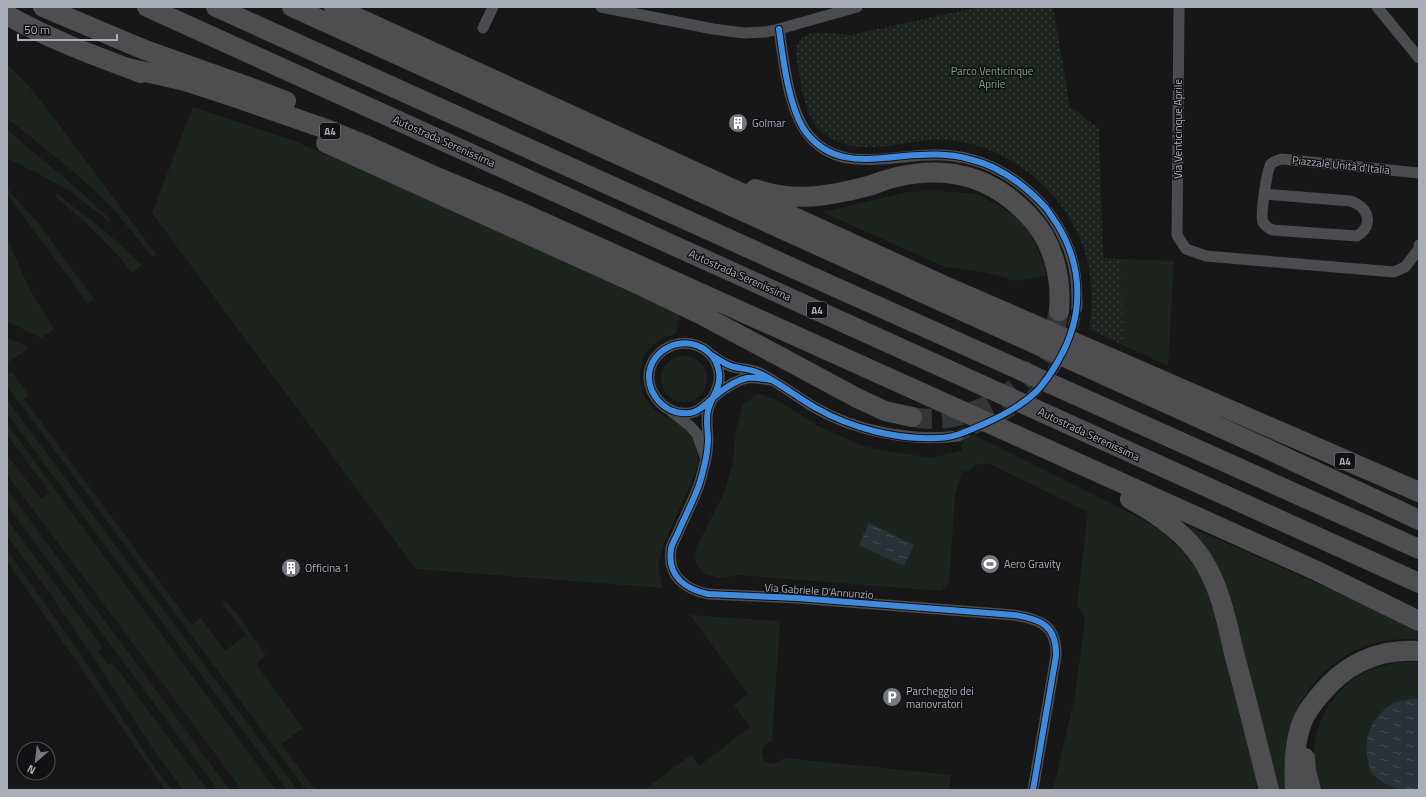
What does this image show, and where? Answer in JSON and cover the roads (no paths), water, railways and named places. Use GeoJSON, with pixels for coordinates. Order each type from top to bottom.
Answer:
{"type":"FeatureCollection","features":[{"type":"Feature","properties":{"kind":"highway"},"geometry":{"type":"LineString","coordinates":[[43,7],[145,50],[246,86],[304,109],[436,169],[525,214]]}},
{"type":"Feature","properties":{"kind":"highway","name":"Autostrada Serenissima"},"geometry":{"type":"LineString","coordinates":[[147,7],[1419,583]]}},
{"type":"Feature","properties":{"kind":"highway"},"geometry":{"type":"LineString","coordinates":[[216,7],[783,264],[1419,549]]}},
{"type":"Feature","properties":{"kind":"highway"},"geometry":{"type":"LineString","coordinates":[[292,7],[1263,447],[1419,520]]}},
{"type":"Feature","properties":{"kind":"highway"},"geometry":{"type":"LineString","coordinates":[[334,7],[598,128],[693,162],[756,190],[784,196],[813,197],[869,186],[896,177],[922,172],[945,172],[978,179],[1001,191],[1013,200],[1033,220],[1041,231],[1048,242],[1055,266],[1060,299],[1068,309]]}},
{"type":"Feature","properties":{"kind":"highway","name":"A4"},"geometry":{"type":"LineString","coordinates":[[7,14],[52,38],[92,55],[128,68],[185,81],[326,129],[368,146],[525,214],[935,400]]}},
{"type":"Feature","properties":{"kind":"highway"},"geometry":{"type":"LineString","coordinates":[[128,68],[186,89],[244,107],[305,133],[642,286],[857,398],[885,411],[912,417]]}},
{"type":"Feature","properties":{"kind":"highway","name":"A4"},"geometry":{"type":"LineString","coordinates":[[598,128],[945,286],[1419,492]]}},
{"type":"Feature","properties":{"kind":"highway"},"geometry":{"type":"LineString","coordinates":[[935,400],[1317,571],[1419,621]]}},
{"type":"Feature","properties":{"kind":"highway"},"geometry":{"type":"LineString","coordinates":[[935,400],[1044,459],[1146,508],[1163,520],[1192,546],[1203,560],[1218,591],[1269,790]]}},
{"type":"Feature","properties":{"kind":"highway"},"geometry":{"type":"LineString","coordinates":[[1263,447],[1419,512]]}},
{"type":"Feature","properties":{"kind":"highway"},"geometry":{"type":"LineString","coordinates":[[1317,571],[1419,612]]}},
{"type":"Feature","properties":{"kind":"highway"},"geometry":{"type":"LineString","coordinates":[[1295,790],[1296,748],[1302,722],[1308,710],[1326,688],[1345,671],[1370,657],[1394,651],[1419,651]]}},
{"type":"Feature","properties":{"kind":"highway"},"geometry":{"type":"LineString","coordinates":[[1311,790],[1305,760],[1307,735],[1315,710],[1326,688]]}},
{"type":"Feature","properties":{"kind":"street"},"geometry":{"type":"LineString","coordinates":[[483,28],[493,7]]}},
{"type":"Feature","properties":{"kind":"street"},"geometry":{"type":"LineString","coordinates":[[601,7],[744,34],[779,29],[853,7]]}},
{"type":"Feature","properties":{"kind":"street","name":"Via Venticinque Aprile"},"geometry":{"type":"LineString","coordinates":[[1179,7],[1177,235],[1186,249],[1206,256],[1394,272],[1405,267],[1419,249]]}},
{"type":"Feature","properties":{"kind":"street"},"geometry":{"type":"LineString","coordinates":[[1377,7],[1419,58]]}},
{"type":"Feature","properties":{"kind":"street"},"geometry":{"type":"LineString","coordinates":[[779,29],[792,100],[799,119],[811,138],[821,147],[844,158],[869,160],[928,155],[945,155],[969,158],[1011,177],[1029,191],[1048,210],[1068,245],[1074,265],[1077,288],[1068,309]]}},
{"type":"Feature","properties":{"kind":"street","name":"Piazzale Unità d'Italia"},"geometry":{"type":"LineString","coordinates":[[1265,194],[1350,201],[1356,203],[1362,207],[1366,213],[1367,221],[1361,234],[1352,237],[1272,230],[1266,226],[1262,222],[1261,216],[1268,170],[1271,164],[1282,159],[1419,173]]}},
{"type":"Feature","properties":{"kind":"street"},"geometry":{"type":"LineString","coordinates":[[706,459],[697,434],[682,419],[661,404],[650,387],[651,366],[656,357],[663,350],[673,345],[683,343],[693,344],[703,348],[711,355],[731,366],[750,370],[771,380],[825,413],[857,425],[906,437],[939,438],[958,436]]}},
{"type":"Feature","properties":{"kind":"street"},"geometry":{"type":"LineString","coordinates":[[711,355],[716,363],[719,376],[718,390],[713,398]]}},
{"type":"Feature","properties":{"kind":"street"},"geometry":{"type":"LineString","coordinates":[[670,410],[677,412],[691,412],[704,407],[720,391],[740,380],[754,378],[771,380]]}},
{"type":"Feature","properties":{"kind":"street","name":"Via Gabriele D'Annunzio"},"geometry":{"type":"LineString","coordinates":[[713,398],[707,416],[708,442],[706,459],[699,485],[671,548],[671,562],[674,573],[681,582],[695,592],[720,596],[797,598],[1014,615],[1030,617],[1045,625],[1055,641],[1056,656],[1033,790]]}},
{"type":"Feature","properties":{"kind":"water"},"geometry":{"type":"Polygon","coordinates":[[[869,523],[914,545],[904,566],[859,545],[869,523]]]}},
{"type":"Feature","properties":{"kind":"water"},"geometry":{"type":"Polygon","coordinates":[[[1419,699],[1419,790],[1408,790],[1392,787],[1375,777],[1369,765],[1367,755],[1367,739],[1377,717],[1383,711],[1396,702],[1419,699]]]}},
{"type":"Feature","properties":{"kind":"tunnel"},"geometry":{"type":"LineString","coordinates":[[958,436],[1005,415],[1024,402],[1036,391],[1047,379],[1063,352],[1074,323],[1077,307]]}},
{"type":"Feature","properties":{"kind":"tunnel"},"geometry":{"type":"LineString","coordinates":[[912,417],[933,419],[954,417],[975,411],[995,402],[1013,389],[1029,374],[1042,357],[1052,338],[1059,311]]}},
{"type":"Feature","properties":{"kind":"place","name":"Golmar"},"geometry":{"type":"Point","coordinates":[738,123]}},
{"type":"Feature","properties":{"kind":"place","name":"Aero Gravity"},"geometry":{"type":"Point","coordinates":[990,564]}},
{"type":"Feature","properties":{"kind":"place","name":"Officina 1"},"geometry":{"type":"Point","coordinates":[291,568]}},
{"type":"Feature","properties":{"kind":"place","name":"Parcheggio dei manovratori"},"geometry":{"type":"Point","coordinates":[892,697]}},
{"type":"Feature","properties":{"kind":"park label","name":"Parco Venticinque Aprile"},"geometry":{"type":"Point","coordinates":[992,77]}}]}
